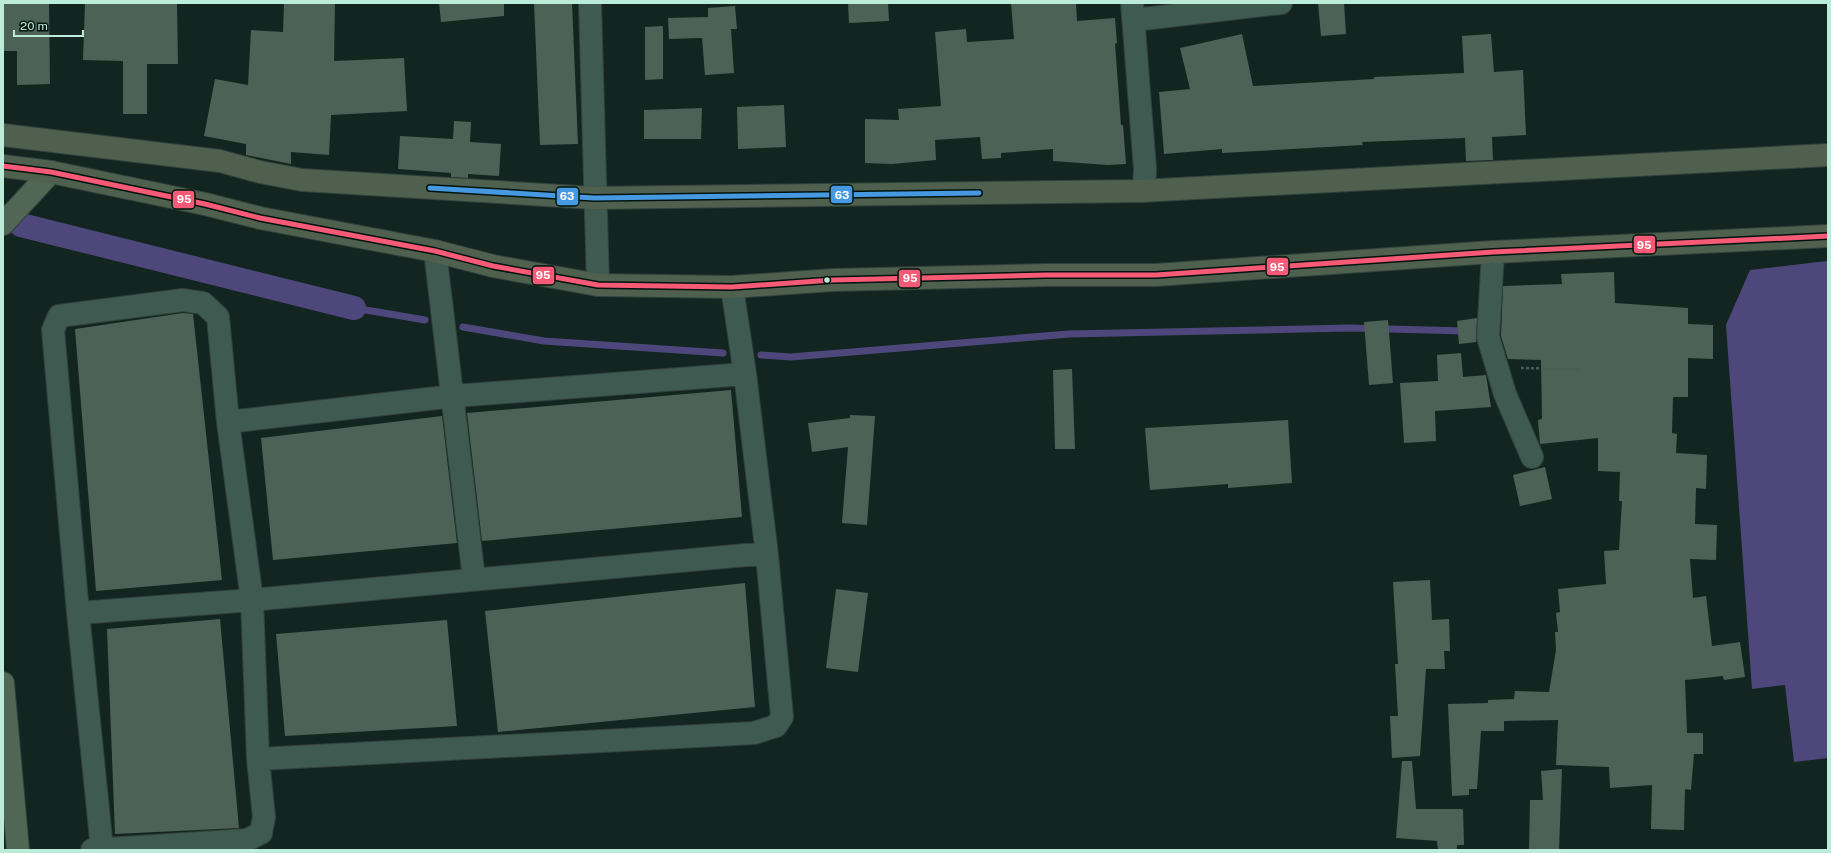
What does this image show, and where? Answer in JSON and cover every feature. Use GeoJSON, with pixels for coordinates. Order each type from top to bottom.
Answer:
{"type":"FeatureCollection","features":[{"type":"Feature","properties":{"kind":"highway"},"geometry":{"type":"LineString","coordinates":[[3,135],[220,161],[260,172],[302,180],[594,198],[1144,191],[1828,155]]}},
{"type":"Feature","properties":{"kind":"highway"},"geometry":{"type":"LineString","coordinates":[[3,166],[51,172],[205,204],[304,227],[435,251],[493,266],[598,285],[732,286],[833,280],[1046,274],[1156,274],[1493,252],[1828,236]]}},
{"type":"Feature","properties":{"kind":"main road"},"geometry":{"type":"LineString","coordinates":[[3,224],[51,172]]}},
{"type":"Feature","properties":{"kind":"main road"},"geometry":{"type":"LineString","coordinates":[[3,683],[18,850]]}},
{"type":"Feature","properties":{"kind":"street"},"geometry":{"type":"LineString","coordinates":[[590,3],[594,198],[598,285]]}},
{"type":"Feature","properties":{"kind":"street"},"geometry":{"type":"LineString","coordinates":[[1144,191],[1145,170],[1133,12],[1281,3]]}},
{"type":"Feature","properties":{"kind":"street"},"geometry":{"type":"LineString","coordinates":[[435,251],[454,396],[474,579]]}},
{"type":"Feature","properties":{"kind":"street"},"geometry":{"type":"LineString","coordinates":[[1493,252],[1488,337],[1505,394],[1532,457]]}},
{"type":"Feature","properties":{"kind":"street"},"geometry":{"type":"LineString","coordinates":[[258,759],[754,733],[776,726],[782,717],[767,555],[745,374],[732,286]]}},
{"type":"Feature","properties":{"kind":"street"},"geometry":{"type":"LineString","coordinates":[[183,300],[203,303],[218,317],[228,422],[252,600],[258,759],[264,817],[261,833],[247,840],[97,849],[53,330],[54,324],[59,316],[183,300]]}},
{"type":"Feature","properties":{"kind":"street"},"geometry":{"type":"LineString","coordinates":[[228,422],[454,396],[745,374]]}},
{"type":"Feature","properties":{"kind":"street"},"geometry":{"type":"LineString","coordinates":[[78,613],[252,600],[746,555],[767,555]]}},
{"type":"Feature","properties":{"kind":"path"},"geometry":{"type":"LineString","coordinates":[[1497,367],[1580,369]]}},
{"type":"Feature","properties":{"kind":"shaded area"},"geometry":{"type":"Polygon","coordinates":[[[1827,261],[1828,758],[1794,762],[1785,685],[1752,689],[1726,325],[1750,270],[1827,261]]]}},
{"type":"Feature","properties":{"kind":"building"},"geometry":{"type":"Polygon","coordinates":[[[3,3],[49,3],[50,84],[17,85],[17,51],[3,51],[3,3]]]}},
{"type":"Feature","properties":{"kind":"building"},"geometry":{"type":"Polygon","coordinates":[[[85,3],[177,3],[178,64],[147,64],[147,114],[123,114],[123,61],[83,60],[85,3]]]}},
{"type":"Feature","properties":{"kind":"building"},"geometry":{"type":"Polygon","coordinates":[[[284,3],[335,3],[334,61],[404,58],[407,111],[331,115],[329,155],[291,152],[291,164],[246,155],[246,144],[204,136],[215,79],[248,85],[251,30],[283,32],[284,3]]]}},
{"type":"Feature","properties":{"kind":"building"},"geometry":{"type":"Polygon","coordinates":[[[439,3],[504,3],[504,16],[441,22],[439,3]]]}},
{"type":"Feature","properties":{"kind":"building"},"geometry":{"type":"Polygon","coordinates":[[[534,3],[572,3],[578,144],[540,145],[534,3]]]}},
{"type":"Feature","properties":{"kind":"building"},"geometry":{"type":"Polygon","coordinates":[[[848,3],[888,3],[889,21],[849,23],[848,3]]]}},
{"type":"Feature","properties":{"kind":"building"},"geometry":{"type":"Polygon","coordinates":[[[1011,3],[1076,3],[1077,21],[1115,18],[1117,43],[1115,44],[1121,125],[1123,125],[1126,164],[1108,165],[1053,161],[1053,149],[1001,153],[1001,158],[982,159],[980,137],[935,140],[936,160],[892,164],[865,163],[865,119],[899,120],[898,109],[941,106],[935,32],[966,29],[967,42],[1014,39],[1011,3]]]}},
{"type":"Feature","properties":{"kind":"building"},"geometry":{"type":"Polygon","coordinates":[[[1318,3],[1344,3],[1346,34],[1321,36],[1318,3]]]}},
{"type":"Feature","properties":{"kind":"building"},"geometry":{"type":"Polygon","coordinates":[[[735,6],[737,29],[731,29],[734,73],[705,75],[702,38],[669,39],[668,18],[708,17],[708,8],[735,6]]]}},
{"type":"Feature","properties":{"kind":"building"},"geometry":{"type":"Polygon","coordinates":[[[663,26],[663,79],[645,80],[645,27],[663,26]]]}},
{"type":"Feature","properties":{"kind":"building"},"geometry":{"type":"Polygon","coordinates":[[[1242,34],[1253,86],[1374,79],[1374,77],[1464,73],[1462,36],[1491,34],[1494,72],[1523,70],[1526,135],[1492,137],[1493,160],[1466,161],[1465,138],[1362,142],[1363,145],[1222,153],[1222,149],[1164,154],[1159,92],[1190,89],[1180,48],[1242,34]]]}},
{"type":"Feature","properties":{"kind":"building"},"geometry":{"type":"Polygon","coordinates":[[[784,105],[786,147],[738,149],[737,107],[784,105]]]}},
{"type":"Feature","properties":{"kind":"building"},"geometry":{"type":"Polygon","coordinates":[[[702,108],[701,139],[644,139],[644,110],[702,108]]]}},
{"type":"Feature","properties":{"kind":"building"},"geometry":{"type":"Polygon","coordinates":[[[454,121],[471,122],[470,142],[501,144],[499,176],[468,174],[468,178],[451,177],[451,173],[398,169],[400,136],[453,139],[454,121]]]}},
{"type":"Feature","properties":{"kind":"building"},"geometry":{"type":"Polygon","coordinates":[[[1614,272],[1615,303],[1688,308],[1688,324],[1713,325],[1713,359],[1688,358],[1688,397],[1673,397],[1672,433],[1677,434],[1676,453],[1707,455],[1706,489],[1696,488],[1695,524],[1717,525],[1716,560],[1690,559],[1693,598],[1706,596],[1712,646],[1740,642],[1745,677],[1724,680],[1723,676],[1685,680],[1687,733],[1703,733],[1703,754],[1694,754],[1691,790],[1685,789],[1684,830],[1651,829],[1652,785],[1610,788],[1609,767],[1556,765],[1558,720],[1504,721],[1504,731],[1481,731],[1477,789],[1469,789],[1469,795],[1452,796],[1448,704],[1488,703],[1488,700],[1514,699],[1515,691],[1549,692],[1556,650],[1555,632],[1558,632],[1556,613],[1560,612],[1558,589],[1606,584],[1604,551],[1619,550],[1622,501],[1619,501],[1620,472],[1598,471],[1598,438],[1540,444],[1538,420],[1542,419],[1541,360],[1508,359],[1501,336],[1503,286],[1562,284],[1561,274],[1614,272]]]}},
{"type":"Feature","properties":{"kind":"building"},"geometry":{"type":"Polygon","coordinates":[[[183,313],[193,314],[222,580],[96,591],[75,329],[183,313]]]}},
{"type":"Feature","properties":{"kind":"building"},"geometry":{"type":"Polygon","coordinates":[[[1477,318],[1476,342],[1459,344],[1457,321],[1477,318]]]}},
{"type":"Feature","properties":{"kind":"building"},"geometry":{"type":"Polygon","coordinates":[[[1388,320],[1393,383],[1369,385],[1364,322],[1388,320]]]}},
{"type":"Feature","properties":{"kind":"building"},"geometry":{"type":"Polygon","coordinates":[[[1461,353],[1463,377],[1486,375],[1491,407],[1435,411],[1436,441],[1404,443],[1400,383],[1438,381],[1437,355],[1461,353]]]}},
{"type":"Feature","properties":{"kind":"building"},"geometry":{"type":"Polygon","coordinates":[[[1072,369],[1075,449],[1055,449],[1053,370],[1072,369]]]}},
{"type":"Feature","properties":{"kind":"building"},"geometry":{"type":"Polygon","coordinates":[[[731,390],[742,517],[482,541],[467,413],[731,390]]]}},
{"type":"Feature","properties":{"kind":"building"},"geometry":{"type":"Polygon","coordinates":[[[850,415],[875,416],[867,525],[842,523],[848,447],[812,452],[808,423],[850,418],[850,415]]]}},
{"type":"Feature","properties":{"kind":"building"},"geometry":{"type":"Polygon","coordinates":[[[442,416],[457,543],[273,560],[261,438],[442,416]]]}},
{"type":"Feature","properties":{"kind":"building"},"geometry":{"type":"Polygon","coordinates":[[[1288,420],[1292,483],[1228,488],[1228,484],[1150,490],[1145,428],[1288,420]]]}},
{"type":"Feature","properties":{"kind":"building"},"geometry":{"type":"Polygon","coordinates":[[[1545,467],[1552,499],[1520,506],[1513,475],[1545,467]]]}},
{"type":"Feature","properties":{"kind":"building"},"geometry":{"type":"Polygon","coordinates":[[[1430,580],[1432,620],[1449,619],[1450,651],[1444,651],[1445,669],[1426,669],[1420,756],[1392,758],[1390,716],[1398,716],[1395,664],[1398,664],[1393,582],[1430,580]]]}},
{"type":"Feature","properties":{"kind":"building"},"geometry":{"type":"Polygon","coordinates":[[[745,583],[755,707],[498,732],[485,611],[745,583]]]}},
{"type":"Feature","properties":{"kind":"building"},"geometry":{"type":"Polygon","coordinates":[[[836,589],[868,593],[858,672],[826,668],[836,589]]]}},
{"type":"Feature","properties":{"kind":"building"},"geometry":{"type":"Polygon","coordinates":[[[220,619],[239,828],[115,834],[107,629],[220,619]]]}},
{"type":"Feature","properties":{"kind":"building"},"geometry":{"type":"Polygon","coordinates":[[[447,620],[457,726],[285,736],[276,634],[447,620]]]}},
{"type":"Feature","properties":{"kind":"building"},"geometry":{"type":"Polygon","coordinates":[[[1402,761],[1412,761],[1416,809],[1463,809],[1464,845],[1457,845],[1457,850],[1438,850],[1437,841],[1396,838],[1402,761]]]}},
{"type":"Feature","properties":{"kind":"building"},"geometry":{"type":"Polygon","coordinates":[[[1562,769],[1559,850],[1529,850],[1530,800],[1543,800],[1541,771],[1562,769]]]}},
{"type":"Feature","properties":{"kind":"waterway"},"geometry":{"type":"LineString","coordinates":[[21,225],[354,308]]}},
{"type":"Feature","properties":{"kind":"waterway"},"geometry":{"type":"LineString","coordinates":[[354,308],[425,320]]}},
{"type":"Feature","properties":{"kind":"waterway"},"geometry":{"type":"LineString","coordinates":[[463,327],[544,341],[723,353]]}},
{"type":"Feature","properties":{"kind":"waterway"},"geometry":{"type":"LineString","coordinates":[[761,355],[791,357],[1069,334],[1350,328],[1466,331]]}},
{"type":"Feature","properties":{"kind":"transit line","name":"95"},"geometry":{"type":"LineString","coordinates":[[3,166],[51,172],[205,204],[260,218],[435,251],[493,266],[598,285],[732,287],[833,280],[1046,275],[1156,275],[1493,252],[1828,236]]}},
{"type":"Feature","properties":{"kind":"transit line","name":"63"},"geometry":{"type":"LineString","coordinates":[[430,188],[594,198],[979,193]]}}]}
